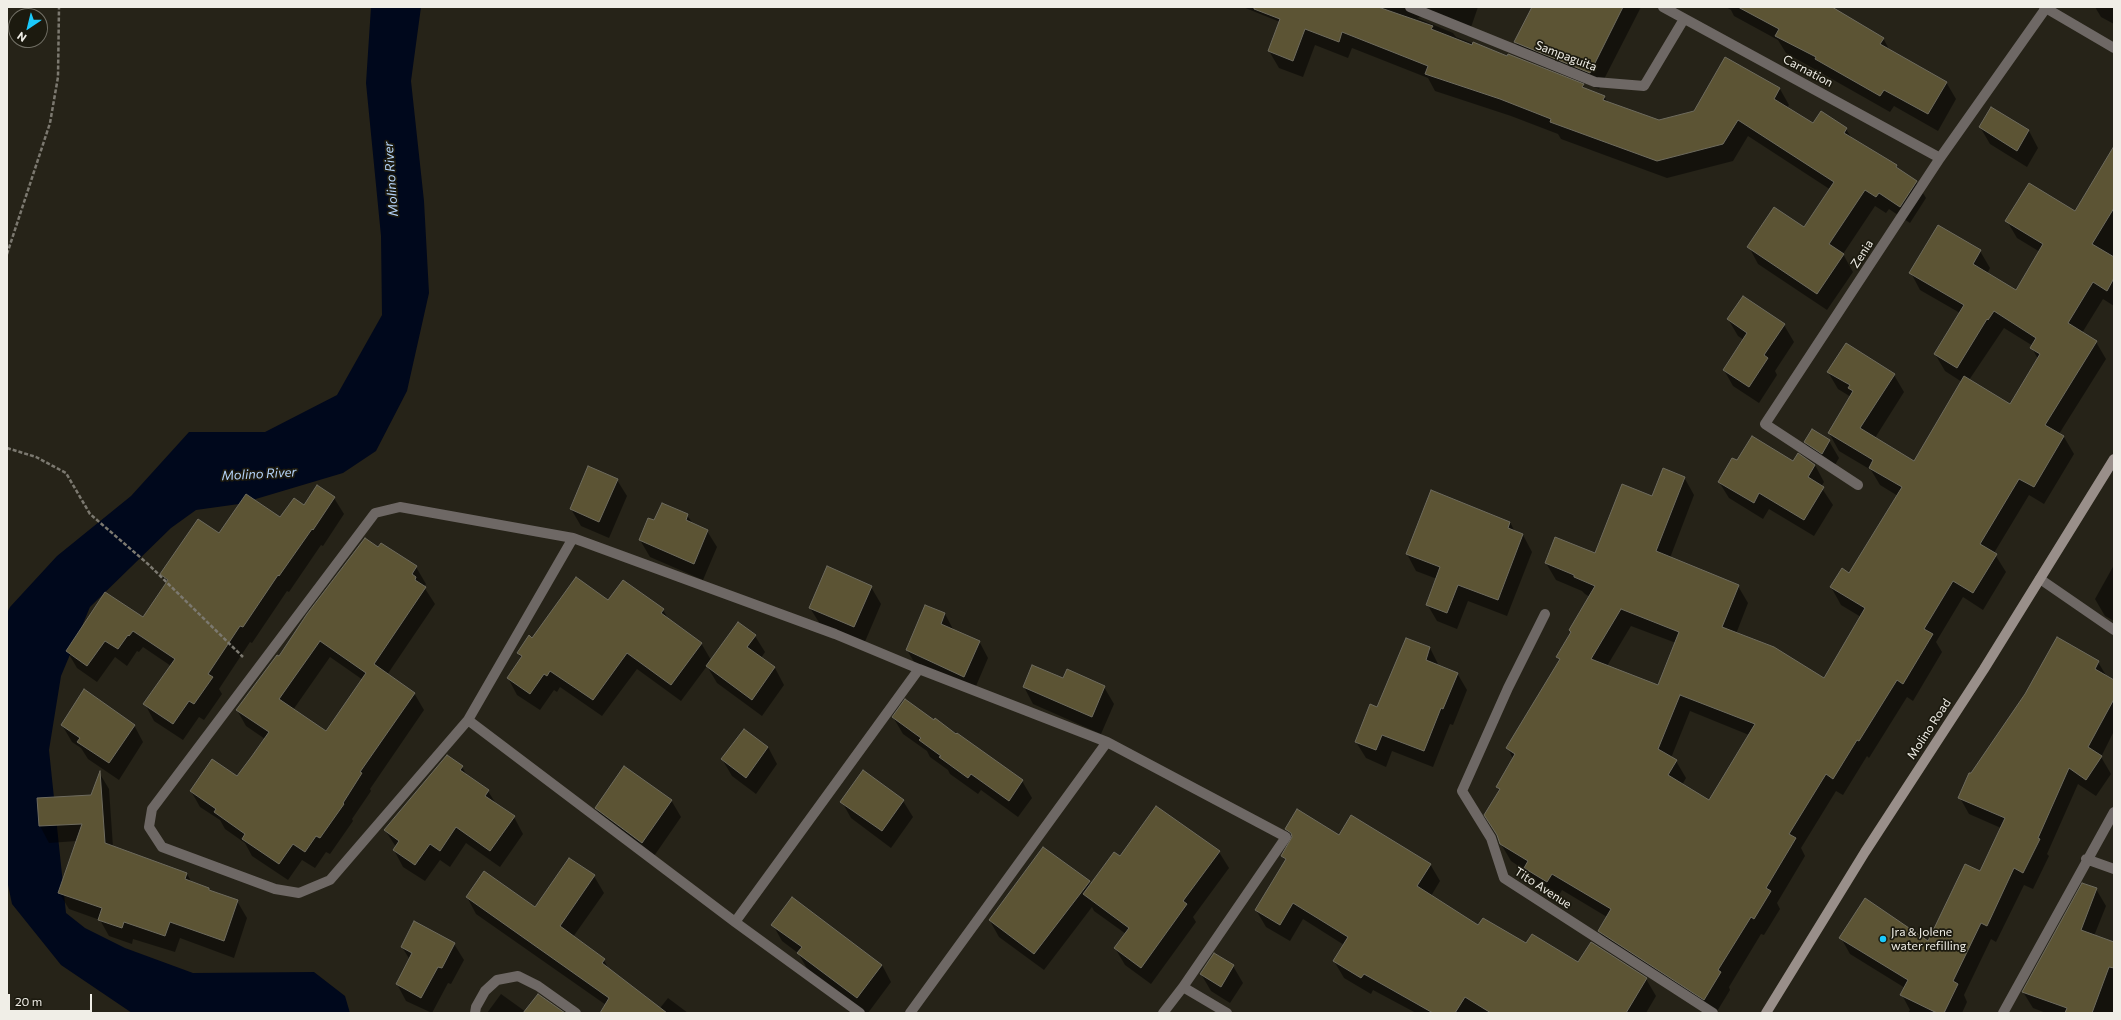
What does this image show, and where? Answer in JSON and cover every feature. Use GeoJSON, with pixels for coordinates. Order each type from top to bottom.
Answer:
{"type":"FeatureCollection","features":[{"type":"Feature","properties":{"kind":"main road","name":"Molino Road"},"geometry":{"type":"LineString","coordinates":[[1766,1013],[1865,852],[2040,579],[2114,459]]}},
{"type":"Feature","properties":{"kind":"street","name":"Sampaguita"},"geometry":{"type":"LineString","coordinates":[[1410,7],[1595,82],[1644,86],[1684,19]]}},
{"type":"Feature","properties":{"kind":"street","name":"Carnation"},"geometry":{"type":"LineString","coordinates":[[1663,7],[1940,158]]}},
{"type":"Feature","properties":{"kind":"street"},"geometry":{"type":"LineString","coordinates":[[2045,8],[2114,48]]}},
{"type":"Feature","properties":{"kind":"street","name":"Zenia"},"geometry":{"type":"LineString","coordinates":[[1858,485],[1765,424],[1940,158],[2045,8]]}},
{"type":"Feature","properties":{"kind":"street"},"geometry":{"type":"LineString","coordinates":[[573,538],[468,720],[330,880],[299,893],[275,889],[162,847],[149,827],[152,809],[258,671],[375,513],[400,507],[573,538],[835,634],[919,669],[1107,742],[1286,837],[1183,987],[1163,1013]]}},
{"type":"Feature","properties":{"kind":"street"},"geometry":{"type":"LineString","coordinates":[[2040,579],[2114,630]]}},
{"type":"Feature","properties":{"kind":"street","name":"Tito Avenue"},"geometry":{"type":"LineString","coordinates":[[1545,614],[1508,688],[1462,791],[1491,838],[1504,878],[1713,1013]]}},
{"type":"Feature","properties":{"kind":"street"},"geometry":{"type":"LineString","coordinates":[[735,922],[919,669]]}},
{"type":"Feature","properties":{"kind":"street"},"geometry":{"type":"LineString","coordinates":[[468,720],[735,922],[860,1013]]}},
{"type":"Feature","properties":{"kind":"street"},"geometry":{"type":"LineString","coordinates":[[910,1013],[1107,742]]}},
{"type":"Feature","properties":{"kind":"street"},"geometry":{"type":"LineString","coordinates":[[2003,1013],[2086,859],[2114,812]]}},
{"type":"Feature","properties":{"kind":"street"},"geometry":{"type":"LineString","coordinates":[[2086,859],[2114,869]]}},
{"type":"Feature","properties":{"kind":"street"},"geometry":{"type":"LineString","coordinates":[[475,1013],[476,1007],[485,991],[497,980],[518,976],[538,986],[576,1013]]}},
{"type":"Feature","properties":{"kind":"street"},"geometry":{"type":"LineString","coordinates":[[1183,987],[1227,1013]]}},
{"type":"Feature","properties":{"kind":"path"},"geometry":{"type":"LineString","coordinates":[[7,254],[50,123],[58,77],[59,7]]}},
{"type":"Feature","properties":{"kind":"path"},"geometry":{"type":"LineString","coordinates":[[7,448],[36,456],[66,473],[90,514],[148,564],[258,671]]}},
{"type":"Feature","properties":{"kind":"water","name":"Molino River"},"geometry":{"type":"Polygon","coordinates":[[[371,7],[421,7],[411,81],[424,201],[429,293],[407,391],[376,451],[343,473],[239,504],[196,510],[171,528],[90,607],[61,676],[49,750],[66,913],[85,928],[125,948],[193,973],[314,972],[345,996],[350,1013],[132,1013],[61,965],[12,904],[7,880],[7,613],[10,607],[57,556],[131,496],[189,432],[265,432],[337,395],[382,315],[381,236],[366,83],[371,7]]]}},
{"type":"Feature","properties":{"kind":"building"},"geometry":{"type":"Polygon","coordinates":[[[1254,7],[1378,7],[1433,26],[1431,29],[1472,45],[1473,42],[1507,56],[1508,54],[1584,84],[1582,87],[1605,96],[1603,100],[1659,120],[1694,111],[1725,57],[1780,88],[1774,99],[1813,123],[1821,111],[1847,128],[1844,133],[1897,165],[1896,167],[1917,181],[1900,207],[1879,193],[1876,197],[1865,190],[1829,244],[1844,254],[1817,294],[1747,247],[1774,207],[1804,227],[1834,182],[1738,120],[1723,144],[1657,161],[1550,122],[1551,119],[1500,99],[1425,74],[1428,66],[1342,32],[1339,42],[1305,29],[1293,61],[1268,51],[1280,19],[1254,9],[1254,7]]]}},
{"type":"Feature","properties":{"kind":"building"},"geometry":{"type":"Polygon","coordinates":[[[1532,7],[1623,7],[1590,73],[1514,42],[1532,7]]]}},
{"type":"Feature","properties":{"kind":"building"},"geometry":{"type":"Polygon","coordinates":[[[1738,7],[1832,7],[1884,38],[1880,44],[1947,82],[1928,114],[1884,90],[1880,96],[1815,59],[1816,57],[1775,36],[1779,29],[1738,7]]]}},
{"type":"Feature","properties":{"kind":"building"},"geometry":{"type":"Polygon","coordinates":[[[1991,107],[2029,130],[2017,151],[1979,127],[1991,107]]]}},
{"type":"Feature","properties":{"kind":"building"},"geometry":{"type":"Polygon","coordinates":[[[2114,146],[2114,208],[2092,244],[2114,257],[2114,278],[2107,291],[2093,282],[2068,323],[2097,341],[2045,425],[2064,436],[2034,487],[2019,479],[1980,544],[1997,554],[1973,593],[1953,581],[1924,629],[1933,634],[1903,684],[1897,680],[1859,741],[1857,740],[1833,779],[1826,774],[1789,834],[1796,838],[1766,888],[1771,891],[1754,919],[1751,917],[1718,970],[1721,972],[1704,1000],[1598,931],[1611,909],[1552,874],[1547,882],[1524,868],[1528,861],[1500,844],[1497,835],[1484,815],[1500,789],[1496,787],[1515,754],[1506,748],[1560,659],[1556,657],[1571,632],[1569,630],[1595,586],[1574,577],[1574,575],[1545,563],[1555,537],[1595,553],[1622,484],[1652,496],[1663,468],[1685,477],[1656,551],[1739,585],[1722,627],[1774,647],[1824,678],[1865,608],[1830,587],[1842,568],[1849,573],[1902,487],[1869,468],[1873,460],[1828,433],[1853,391],[1848,388],[1850,385],[1827,372],[1846,343],[1895,374],[1860,428],[1914,461],[1964,376],[2010,404],[2040,354],[2030,348],[2036,338],[1994,311],[1988,320],[1987,319],[1957,368],[1934,354],[1964,305],[1909,273],[1938,225],[1981,250],[1973,264],[2016,290],[2043,244],[2005,221],[2029,183],[2075,211],[2114,146]],[[1621,609],[1591,659],[1658,685],[1679,632],[1621,609]],[[1680,695],[1658,749],[1677,760],[1668,775],[1709,800],[1755,724],[1680,695]]]}},
{"type":"Feature","properties":{"kind":"building"},"geometry":{"type":"Polygon","coordinates":[[[1743,296],[1785,324],[1764,355],[1768,358],[1749,387],[1723,370],[1747,333],[1727,319],[1743,296]]]}},
{"type":"Feature","properties":{"kind":"building"},"geometry":{"type":"Polygon","coordinates":[[[1812,429],[1830,440],[1822,454],[1804,442],[1812,429]]]}},
{"type":"Feature","properties":{"kind":"building"},"geometry":{"type":"Polygon","coordinates":[[[1752,436],[1793,461],[1798,453],[1815,465],[1808,477],[1824,487],[1804,520],[1759,493],[1754,503],[1718,482],[1732,458],[1737,460],[1752,436]]]}},
{"type":"Feature","properties":{"kind":"building"},"geometry":{"type":"Polygon","coordinates":[[[588,466],[618,479],[599,522],[570,509],[588,466]]]}},
{"type":"Feature","properties":{"kind":"building"},"geometry":{"type":"Polygon","coordinates":[[[317,485],[335,497],[313,530],[312,529],[279,576],[278,575],[243,627],[240,626],[208,674],[213,677],[194,704],[189,701],[173,724],[143,704],[175,659],[133,631],[129,636],[128,635],[118,649],[105,641],[87,666],[66,651],[105,592],[143,617],[168,580],[160,574],[198,519],[219,533],[246,494],[280,517],[294,498],[304,505],[317,485]]]}},
{"type":"Feature","properties":{"kind":"building"},"geometry":{"type":"Polygon","coordinates":[[[1431,490],[1510,522],[1508,528],[1523,534],[1498,600],[1458,585],[1447,613],[1426,605],[1440,567],[1406,554],[1431,490]]]}},
{"type":"Feature","properties":{"kind":"building"},"geometry":{"type":"Polygon","coordinates":[[[662,503],[688,514],[686,520],[708,530],[694,564],[639,540],[648,518],[654,520],[662,503]]]}},
{"type":"Feature","properties":{"kind":"building"},"geometry":{"type":"Polygon","coordinates":[[[365,538],[378,547],[381,543],[417,566],[412,574],[416,577],[415,580],[426,587],[374,664],[415,693],[360,772],[362,773],[343,803],[344,804],[320,838],[316,836],[305,852],[293,844],[279,864],[242,839],[245,834],[214,812],[216,809],[190,791],[212,759],[237,776],[269,732],[236,710],[277,655],[279,656],[307,614],[365,538]],[[320,641],[279,699],[326,731],[366,673],[320,641]]]}},
{"type":"Feature","properties":{"kind":"building"},"geometry":{"type":"Polygon","coordinates":[[[827,566],[872,586],[854,627],[809,608],[827,566]]]}},
{"type":"Feature","properties":{"kind":"building"},"geometry":{"type":"Polygon","coordinates":[[[576,577],[608,600],[623,580],[664,609],[661,613],[702,643],[671,685],[627,653],[593,700],[550,671],[547,676],[544,674],[530,694],[507,678],[522,656],[517,653],[529,635],[532,638],[576,577]]]}},
{"type":"Feature","properties":{"kind":"building"},"geometry":{"type":"Polygon","coordinates":[[[925,605],[945,613],[941,624],[980,641],[964,677],[906,650],[925,605]]]}},
{"type":"Feature","properties":{"kind":"building"},"geometry":{"type":"Polygon","coordinates":[[[738,622],[756,635],[747,647],[775,667],[752,700],[706,666],[738,622]]]}},
{"type":"Feature","properties":{"kind":"building"},"geometry":{"type":"Polygon","coordinates":[[[2057,637],[2099,661],[2095,669],[2114,680],[2114,699],[2088,747],[2102,756],[2086,780],[2069,768],[2038,838],[2040,839],[2023,873],[2014,868],[1987,926],[1981,923],[1953,981],[1958,984],[1944,1013],[1937,1013],[1900,995],[1908,980],[1839,938],[1865,898],[1928,941],[1965,864],[1980,871],[2005,818],[1958,798],[1969,773],[1971,773],[2025,694],[2057,637]]]}},
{"type":"Feature","properties":{"kind":"building"},"geometry":{"type":"Polygon","coordinates":[[[1406,638],[1430,647],[1426,660],[1458,673],[1443,709],[1441,708],[1424,751],[1382,735],[1376,750],[1355,742],[1370,704],[1377,707],[1406,638]]]}},
{"type":"Feature","properties":{"kind":"building"},"geometry":{"type":"Polygon","coordinates":[[[1032,665],[1063,678],[1067,669],[1105,686],[1092,717],[1023,687],[1032,665]]]}},
{"type":"Feature","properties":{"kind":"building"},"geometry":{"type":"Polygon","coordinates":[[[84,689],[135,725],[109,763],[77,742],[80,738],[61,725],[84,689]]]}},
{"type":"Feature","properties":{"kind":"building"},"geometry":{"type":"Polygon","coordinates":[[[905,699],[934,720],[935,718],[956,734],[957,733],[1023,780],[1009,801],[971,774],[968,778],[919,740],[921,738],[892,717],[905,699]]]}},
{"type":"Feature","properties":{"kind":"building"},"geometry":{"type":"Polygon","coordinates":[[[744,729],[768,747],[746,778],[721,759],[744,729]]]}},
{"type":"Feature","properties":{"kind":"building"},"geometry":{"type":"Polygon","coordinates":[[[447,755],[463,766],[460,770],[489,790],[485,796],[515,816],[490,851],[456,827],[440,851],[430,844],[415,865],[393,850],[399,841],[384,830],[447,755]]]}},
{"type":"Feature","properties":{"kind":"building"},"geometry":{"type":"Polygon","coordinates":[[[624,766],[672,800],[642,843],[595,808],[624,766]]]}},
{"type":"Feature","properties":{"kind":"building"},"geometry":{"type":"Polygon","coordinates":[[[863,770],[904,800],[882,831],[840,802],[863,770]]]}},
{"type":"Feature","properties":{"kind":"building"},"geometry":{"type":"Polygon","coordinates":[[[100,771],[105,843],[187,873],[185,879],[209,888],[209,890],[238,900],[224,941],[170,922],[165,936],[124,922],[122,928],[98,920],[102,908],[58,893],[82,824],[39,826],[37,798],[91,795],[100,771]]]}},
{"type":"Feature","properties":{"kind":"building"},"geometry":{"type":"Polygon","coordinates":[[[1156,806],[1220,851],[1183,901],[1187,904],[1141,968],[1114,948],[1129,928],[1083,894],[1114,852],[1120,856],[1156,806]]]}},
{"type":"Feature","properties":{"kind":"building"},"geometry":{"type":"Polygon","coordinates":[[[1297,809],[1339,835],[1351,815],[1431,864],[1417,886],[1478,925],[1483,918],[1526,943],[1532,934],[1578,962],[1591,942],[1647,978],[1626,1013],[1491,1013],[1465,997],[1455,1013],[1433,1013],[1364,974],[1361,978],[1333,961],[1348,937],[1293,903],[1280,925],[1255,910],[1286,859],[1281,856],[1292,837],[1291,833],[1285,829],[1297,809]]]}},
{"type":"Feature","properties":{"kind":"building"},"geometry":{"type":"Polygon","coordinates":[[[1043,847],[1090,881],[1034,954],[989,920],[1043,847]]]}},
{"type":"Feature","properties":{"kind":"building"},"geometry":{"type":"Polygon","coordinates":[[[569,858],[595,875],[560,926],[605,959],[602,963],[667,1013],[600,1013],[609,998],[466,897],[484,871],[535,907],[569,858]]]}},
{"type":"Feature","properties":{"kind":"building"},"geometry":{"type":"Polygon","coordinates":[[[2082,883],[2097,888],[2081,930],[2114,942],[2114,968],[2109,967],[2092,1013],[2065,1013],[2067,1008],[2022,992],[2082,883]]]}},
{"type":"Feature","properties":{"kind":"building"},"geometry":{"type":"Polygon","coordinates":[[[792,897],[882,965],[857,998],[797,953],[802,947],[771,925],[792,897]]]}},
{"type":"Feature","properties":{"kind":"building"},"geometry":{"type":"Polygon","coordinates":[[[414,921],[455,943],[442,968],[438,967],[421,998],[396,984],[412,953],[401,947],[414,921]]]}},
{"type":"Feature","properties":{"kind":"building"},"geometry":{"type":"Polygon","coordinates":[[[1214,953],[1234,965],[1221,987],[1200,974],[1214,953]]]}},
{"type":"Feature","properties":{"kind":"building"},"geometry":{"type":"Polygon","coordinates":[[[538,994],[565,1013],[523,1013],[538,994]]]}},
{"type":"Feature","properties":{"kind":"place","name":"Jra & Jolene water refilling"},"geometry":{"type":"Point","coordinates":[1883,939]}}]}
